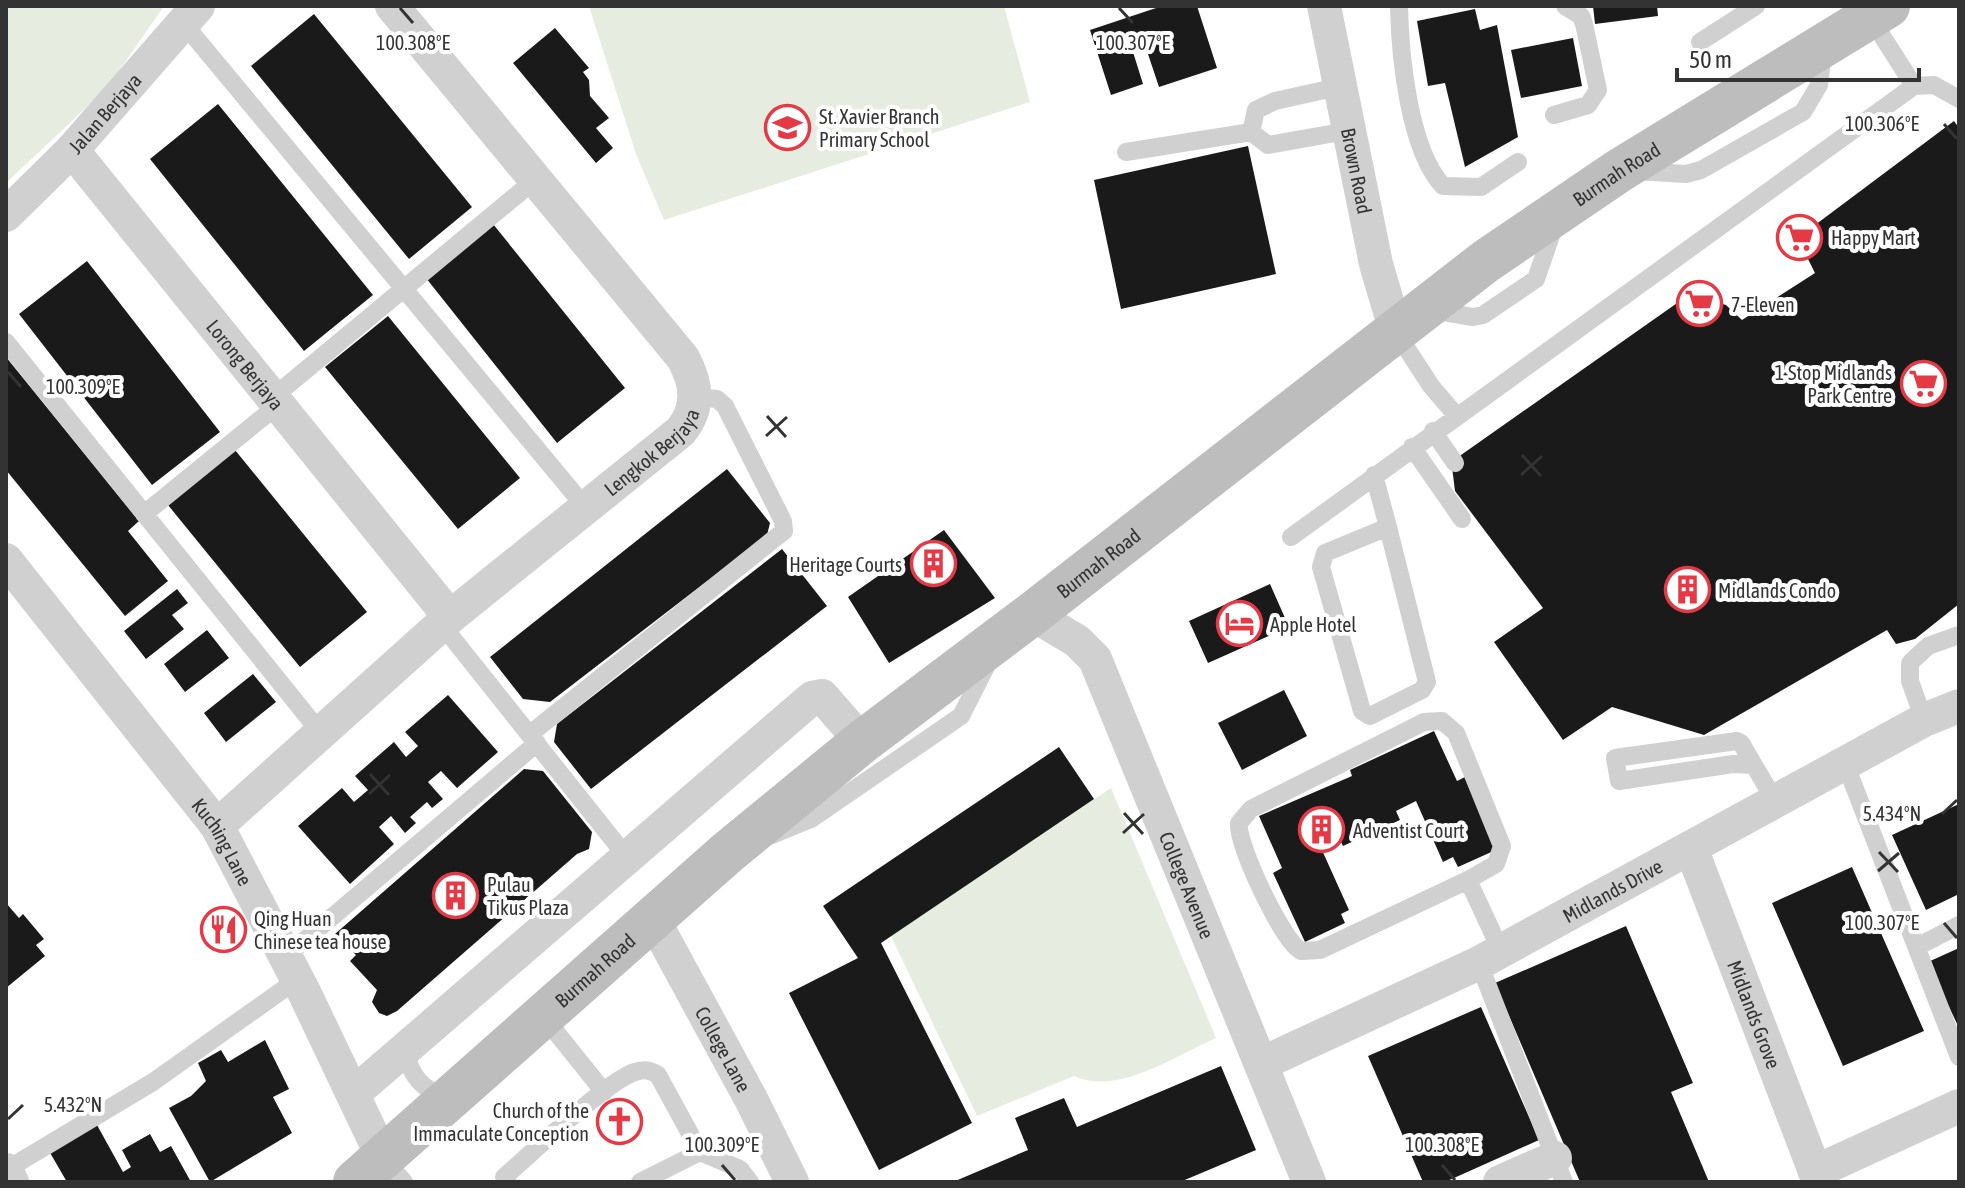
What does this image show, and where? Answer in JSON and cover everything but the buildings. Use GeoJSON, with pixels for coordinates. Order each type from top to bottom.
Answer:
{"type":"FeatureCollection","features":[{"type":"Feature","properties":{"kind":"main road","name":"Burmah Road"},"geometry":{"type":"LineString","coordinates":[[380,1174],[448,1098],[728,852],[862,742],[1559,210],[1824,45],[1873,10]]}},
{"type":"Feature","properties":{"kind":"street","name":"Lengkok Berjaya"},"geometry":{"type":"LineString","coordinates":[[217,826],[446,621],[681,431],[694,408],[695,386],[683,358],[392,6]]}},
{"type":"Feature","properties":{"kind":"street","name":"Brown Road"},"geometry":{"type":"LineString","coordinates":[[1324,6],[1376,264],[1411,321]]}},
{"type":"Feature","properties":{"kind":"street","name":"Jalan Berjaya"},"geometry":{"type":"LineString","coordinates":[[6,215],[72,150],[191,15]]}},
{"type":"Feature","properties":{"kind":"street","name":"Lorong Berjaya"},"geometry":{"type":"LineString","coordinates":[[72,150],[419,579],[446,621]]}},
{"type":"Feature","properties":{"kind":"street","name":"Kuching Lane"},"geometry":{"type":"LineString","coordinates":[[6,560],[217,826],[353,1094],[380,1174]]}},
{"type":"Feature","properties":{"kind":"street"},"geometry":{"type":"LineString","coordinates":[[419,579],[459,586],[496,580]]}},
{"type":"Feature","properties":{"kind":"street","name":"College Avenue"},"geometry":{"type":"LineString","coordinates":[[1018,624],[1077,641],[1095,659],[1261,1064],[1301,1179]]}},
{"type":"Feature","properties":{"kind":"street"},"geometry":{"type":"LineString","coordinates":[[353,1094],[812,698],[822,696],[830,701],[862,742]]}},
{"type":"Feature","properties":{"kind":"street","name":"Midlands Drive"},"geometry":{"type":"LineString","coordinates":[[1261,1064],[1490,957],[1924,720],[1959,706]]}},
{"type":"Feature","properties":{"kind":"street","name":"Midlands Grove"},"geometry":{"type":"LineString","coordinates":[[1691,848],[1817,1177]]}},
{"type":"Feature","properties":{"kind":"street","name":"College Lane"},"geometry":{"type":"LineString","coordinates":[[653,919],[752,1101],[792,1182]]}},
{"type":"Feature","properties":{"kind":"street"},"geometry":{"type":"LineString","coordinates":[[1817,1177],[1959,1106]]}},
{"type":"Feature","properties":{"kind":"street"},"geometry":{"type":"LineString","coordinates":[[6,1170],[12,1182]]}},
{"type":"Feature","properties":{"kind":"street"},"geometry":{"type":"LineString","coordinates":[[1500,1182],[1560,1170]]}},
{"type":"Feature","properties":{"kind":"lane"},"geometry":{"type":"LineString","coordinates":[[1399,6],[1417,145],[1428,170],[1443,186],[1481,187],[1518,162]]}},
{"type":"Feature","properties":{"kind":"lane"},"geometry":{"type":"LineString","coordinates":[[1554,115],[1588,105],[1598,90],[1581,16],[1565,6]]}},
{"type":"Feature","properties":{"kind":"lane"},"geometry":{"type":"LineString","coordinates":[[1700,42],[1756,6]]}},
{"type":"Feature","properties":{"kind":"lane"},"geometry":{"type":"LineString","coordinates":[[1873,10],[1914,86]]}},
{"type":"Feature","properties":{"kind":"lane"},"geometry":{"type":"LineString","coordinates":[[191,15],[404,288],[586,508]]}},
{"type":"Feature","properties":{"kind":"lane"},"geometry":{"type":"LineString","coordinates":[[1291,537],[1455,414],[1914,86],[1934,85],[1959,99]]}},
{"type":"Feature","properties":{"kind":"lane"},"geometry":{"type":"LineString","coordinates":[[1251,132],[1256,110],[1275,101],[1338,87]]}},
{"type":"Feature","properties":{"kind":"lane"},"geometry":{"type":"LineString","coordinates":[[1126,152],[1251,132],[1268,145],[1347,131]]}},
{"type":"Feature","properties":{"kind":"lane"},"geometry":{"type":"LineString","coordinates":[[144,514],[404,288],[536,179]]}},
{"type":"Feature","properties":{"kind":"lane"},"geometry":{"type":"LineString","coordinates":[[1411,321],[1431,386],[1455,414]]}},
{"type":"Feature","properties":{"kind":"lane"},"geometry":{"type":"LineString","coordinates":[[6,342],[320,732]]}},
{"type":"Feature","properties":{"kind":"lane"},"geometry":{"type":"LineString","coordinates":[[6,1170],[153,1082],[291,968],[534,739],[784,531],[783,521],[725,406],[717,399],[695,397]]}},
{"type":"Feature","properties":{"kind":"lane"},"geometry":{"type":"LineString","coordinates":[[1433,431],[1455,463]]}},
{"type":"Feature","properties":{"kind":"lane"},"geometry":{"type":"LineString","coordinates":[[1412,447],[1462,519]]}},
{"type":"Feature","properties":{"kind":"lane"},"geometry":{"type":"LineString","coordinates":[[1374,475],[1388,527],[1427,682],[1422,690],[1370,716],[1362,711],[1321,567],[1325,553],[1388,527]]}},
{"type":"Feature","properties":{"kind":"lane"},"geometry":{"type":"LineString","coordinates":[[446,621],[626,856]]}},
{"type":"Feature","properties":{"kind":"lane"},"geometry":{"type":"LineString","coordinates":[[728,852],[811,819],[961,716],[1018,624]]}},
{"type":"Feature","properties":{"kind":"lane"},"geometry":{"type":"LineString","coordinates":[[1924,720],[1910,681],[1910,663],[1928,646],[1959,635]]}},
{"type":"Feature","properties":{"kind":"lane"},"geometry":{"type":"LineString","coordinates":[[1442,721],[1456,733],[1502,846],[1496,864],[1468,880],[1320,950],[1301,951],[1288,939],[1240,841],[1239,823],[1251,809],[1424,722],[1442,721]]}},
{"type":"Feature","properties":{"kind":"lane"},"geometry":{"type":"LineString","coordinates":[[1754,765],[1733,764],[1622,781],[1617,779],[1615,758],[1737,741],[1754,765],[1775,801]]}},
{"type":"Feature","properties":{"kind":"lane"},"geometry":{"type":"LineString","coordinates":[[1845,763],[1959,1057]]}},
{"type":"Feature","properties":{"kind":"lane"},"geometry":{"type":"LineString","coordinates":[[1468,880],[1560,1170]]}},
{"type":"Feature","properties":{"kind":"lane"},"geometry":{"type":"LineString","coordinates":[[1917,947],[1959,925]]}},
{"type":"Feature","properties":{"kind":"lane"},"geometry":{"type":"LineString","coordinates":[[543,1016],[604,1092]]}},
{"type":"Feature","properties":{"kind":"lane"},"geometry":{"type":"LineString","coordinates":[[405,1049],[408,1066],[419,1083],[448,1098]]}},
{"type":"Feature","properties":{"kind":"lane"},"geometry":{"type":"LineString","coordinates":[[504,1180],[604,1092],[632,1072],[648,1070],[658,1075],[700,1152],[740,1169],[750,1182]]}},
{"type":"Feature","properties":{"kind":"lane"},"geometry":{"type":"LineString","coordinates":[[640,1182],[700,1152]]}},
{"type":"Feature","properties":{"kind":"shaded area"},"geometry":{"type":"Polygon","coordinates":[[[6,6],[164,6],[107,88],[6,183],[6,6]]]}},
{"type":"Feature","properties":{"kind":"shaded area","name":"St. Xavier Branch Primary School"},"geometry":{"type":"Polygon","coordinates":[[[589,6],[1004,6],[1030,102],[664,220],[636,154],[589,6]]]}},
{"type":"Feature","properties":{"kind":"shaded area"},"geometry":{"type":"Polygon","coordinates":[[[1111,788],[1216,1038],[1128,1078],[1091,1081],[1074,1076],[977,1116],[891,936],[1111,788]]]}},
{"type":"Feature","properties":{"kind":"place","name":"St. Xavier Branch Primary School"},"geometry":{"type":"Point","coordinates":[788,128]}},
{"type":"Feature","properties":{"kind":"place","name":"Happy Mart"},"geometry":{"type":"Point","coordinates":[1800,237]}},
{"type":"Feature","properties":{"kind":"place","name":"7-Eleven"},"geometry":{"type":"Point","coordinates":[1700,304]}},
{"type":"Feature","properties":{"kind":"place","name":"1-Stop Midlands Park Centre"},"geometry":{"type":"Point","coordinates":[1923,383]}},
{"type":"Feature","properties":{"kind":"place","name":"Heritage Courts"},"geometry":{"type":"Point","coordinates":[933,564]}},
{"type":"Feature","properties":{"kind":"place","name":"Midlands Condo"},"geometry":{"type":"Point","coordinates":[1687,590]}},
{"type":"Feature","properties":{"kind":"place","name":"Apple Hotel"},"geometry":{"type":"Point","coordinates":[1239,624]}},
{"type":"Feature","properties":{"kind":"place","name":"Adventist Court"},"geometry":{"type":"Point","coordinates":[1322,830]}},
{"type":"Feature","properties":{"kind":"place","name":"Pulau Tikus Plaza"},"geometry":{"type":"Point","coordinates":[456,895]}},
{"type":"Feature","properties":{"kind":"place","name":"Qing Huan Chinese tea house"},"geometry":{"type":"Point","coordinates":[223,930]}},
{"type":"Feature","properties":{"kind":"place","name":"Church of the Immaculate Conception"},"geometry":{"type":"Point","coordinates":[620,1122]}}]}
